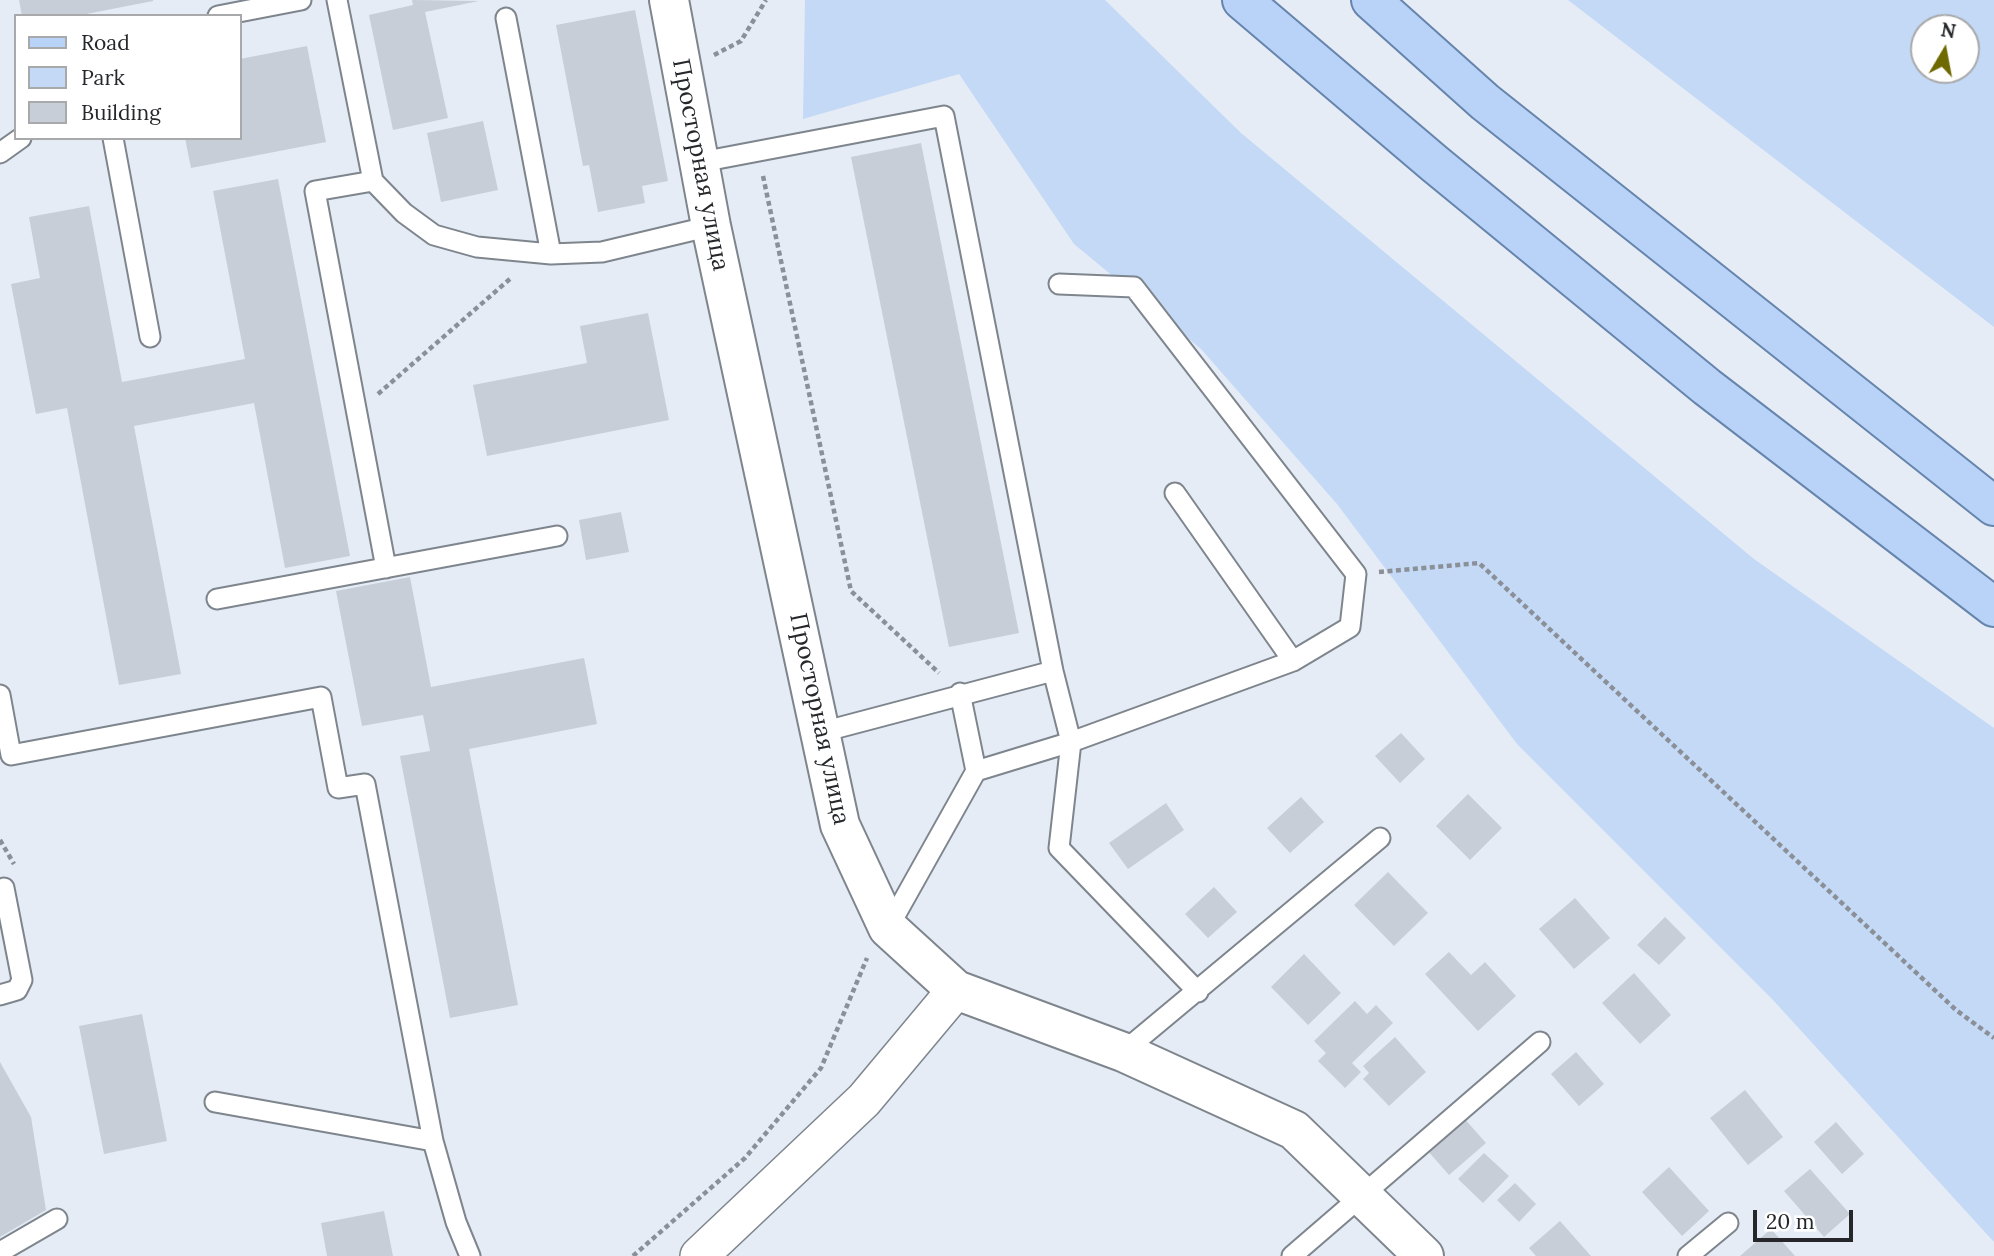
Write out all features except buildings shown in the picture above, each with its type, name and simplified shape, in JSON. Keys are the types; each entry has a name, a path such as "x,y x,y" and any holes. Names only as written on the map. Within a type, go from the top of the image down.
{"main road":[{"path":"1242,0 1707,387 1994,607"},
{"path":"1371,0 1495,110 1994,506"}],"street":[{"name":"Просторная улица","path":"669,0 711,226 840,825 886,923 956,990 1123,1052 1294,1130 1424,1256"},
{"path":"699,1256 864,1100 956,990"}],"lane":[{"path":"228,14 300,0"},
{"path":"337,0 373,181 404,213 434,235 477,247 546,253 602,252 711,226"},
{"path":"506,18 546,253"},
{"path":"701,162 944,116 1053,671 1071,742 1059,848 1198,992"},
{"path":"0,153 18,140"},
{"path":"113,140 150,337"},
{"path":"373,181 315,191 386,568"},
{"path":"976,771 1071,742 1293,661 1350,627 1356,574 1134,287 1059,284"},
{"path":"1175,493 1293,661"},
{"path":"217,599 557,536"},
{"path":"822,732 960,693 1053,671"},
{"path":"886,923 976,771 960,693"},
{"path":"0,695 11,755 321,697 338,788 365,784 433,1142 456,1222 470,1256"},
{"path":"1123,1052 1380,838"},
{"path":"0,995 17,990 22,980 1,890"},
{"path":"1292,1256 1541,1042"},
{"path":"215,1101 433,1142"},
{"path":"3,1244 57,1219"},
{"path":"1688,1256 1728,1223"}],"path":[{"path":"682,72 741,41 766,0"},
{"path":"757,152 851,591 960,693"},
{"path":"356,413 546,253"},
{"path":"1356,574 1479,563 1956,1010 1994,1038"},
{"path":"633,1256 745,1158 821,1068 886,923"}],"green space":[{"path":"805,0 1105,0 1241,133 1754,559 1994,728 1994,1242 1773,1000 1517,744 1337,504 1201,349 1074,244 959,74 803,119"},
{"path":"1568,0 1994,0 1994,327"}]}
